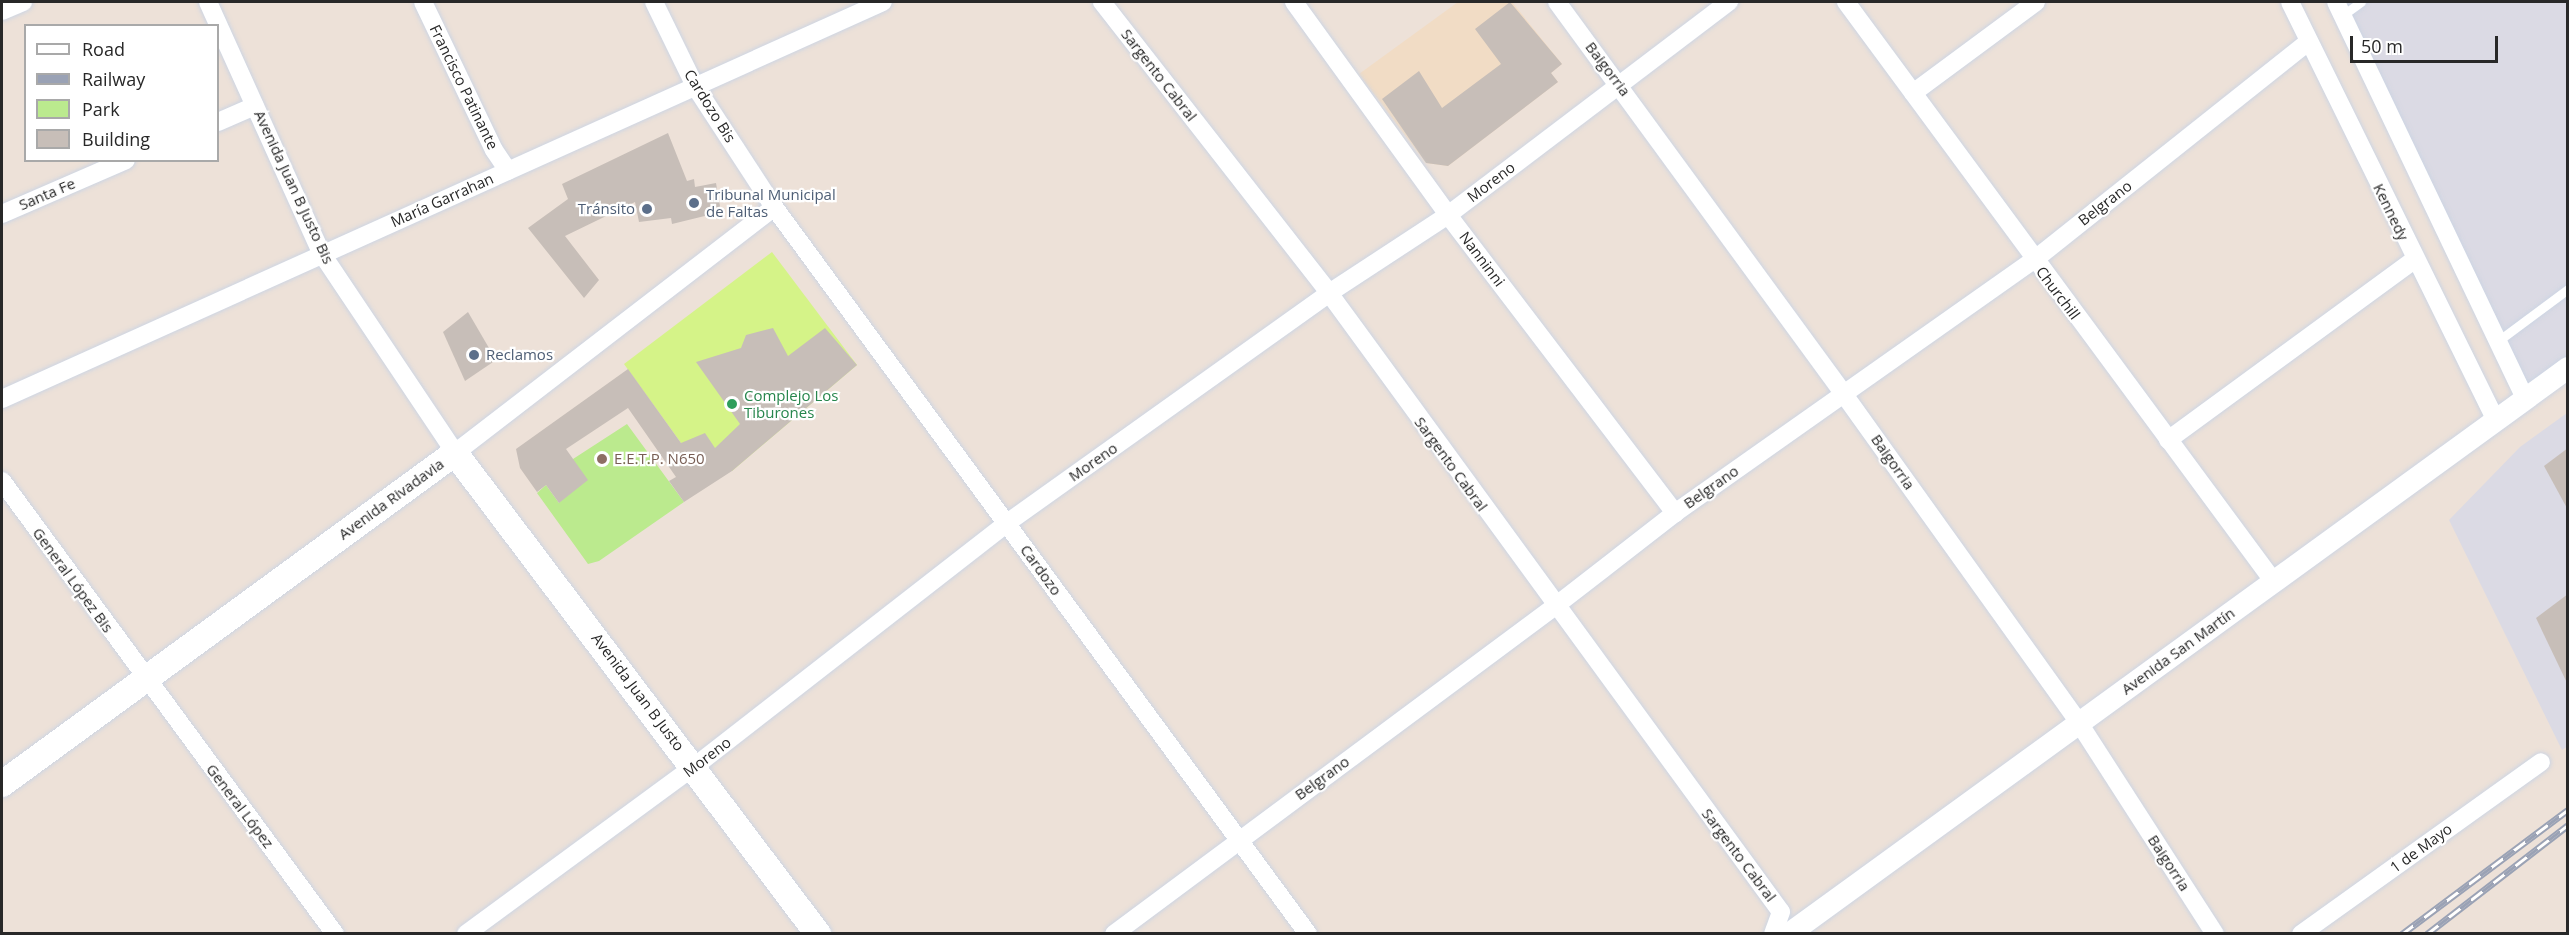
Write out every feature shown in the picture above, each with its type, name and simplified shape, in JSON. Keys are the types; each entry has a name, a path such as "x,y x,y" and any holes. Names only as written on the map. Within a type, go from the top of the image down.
{"main road":[{"name":"Avenida Rivadavia","path":"2,784 144,678 455,453"},
{"name":"Avenida Juan B Justo","path":"455,453 695,766 818,933"}],"street":[{"path":"2,11 23,2"},
{"name":"Avenida Juan B Justo Bis","path":"208,2 218,24"},
{"name":"Francisco Patinante","path":"423,2 494,150 508,171"},
{"name":"Cardozo Bis","path":"654,2 695,86 774,207"},
{"name":"María Garrahan","path":"2,399 883,2"},
{"name":"Sargento Cabral","path":"1102,2 1329,294 1554,607 1781,912 1773,933"},
{"name":"Nanninni","path":"1294,2 1448,214 1675,513"},
{"name":"Baigorria","path":"1557,2 1621,85 2079,723 2215,933"},
{"name":"Moreno","path":"466,933 695,766 1007,523 1329,294 1448,214 1729,2"},
{"name":"Churchill","path":"1846,2 2034,260 2274,582"},
{"path":"1913,93 2036,2"},
{"name":"Kennedy","path":"2290,2 2414,260 2496,421"},
{"path":"2339,8 2526,399"},
{"name":"Avenida Juan B Justo Bis","path":"219,26 322,254 455,453"},
{"name":"Belgrano","path":"1114,933 1554,607 1675,513 2034,260 2308,42"},
{"path":"219,122 255,105"},
{"name":"Santa Fe","path":"2,214 121,162"},
{"name":"Avenida Rivadavia","path":"455,453 774,207"},
{"name":"Cardozo","path":"774,207 1308,933"},
{"path":"2168,440 2414,260"},
{"name":"Avenida San Martín","path":"1788,933 2568,368"},
{"name":"General López Bis","path":"2,481 144,678"},
{"name":"General López","path":"144,678 335,933"},
{"name":"1 de Mayo","path":"2301,933 2541,762"}],"lane":[{"path":"2339,8 2361,2"},
{"path":"2498,341 2568,289"}],"shaded area":[{"path":"1458,2 1512,2 1562,64 1551,73 1558,82 1448,166 1426,163 1359,74"},
{"path":"2336,2 2567,2 2567,368 2525,399"},
{"path":"2567,413 2568,746 2562,750 2449,520 2520,447"}],"green space":[{"name":"Complejo Los Tiburones","path":"772,252 857,365 732,471 681,443 624,364"},
{"path":"627,424 684,502 599,561 588,564 537,493 546,485 559,503 573,459"}],"building":[{"path":"1510,2 1562,64 1551,73 1558,82 1448,166 1426,163 1382,99 1419,71 1442,108 1501,64 1475,29"},
{"path":"668,133 687,181 694,179 695,187 716,183 721,212 672,224 671,218 639,222 635,202 565,236 599,280 584,298 528,228 568,199 562,184"},
{"name":"Reclamos","path":"468,312 496,360 465,381 443,332"},
{"path":"773,328 788,356 825,328 857,365 732,471 684,502 669,481 676,477 628,408 566,449 588,480 559,503 546,485 537,492 520,468 516,449 628,369 681,443 705,433 715,448 740,424 696,362 741,348 746,335"},
{"path":"2568,448 2568,510 2544,466"},
{"path":"2568,594 2568,685 2536,618"}],"railway":[{"path":"2402,934 2568,810"},
{"path":"2427,934 2568,825"}],"place":[{"name":"Tribunal Municipal de Faltas","path":"694,203"},
{"name":"Tránsito","path":"647,209"},
{"name":"Reclamos","path":"474,355"},
{"name":"Complejo Los Tiburones","path":"732,404"},
{"name":"E.E.T.P. N650","path":"602,459"}]}
